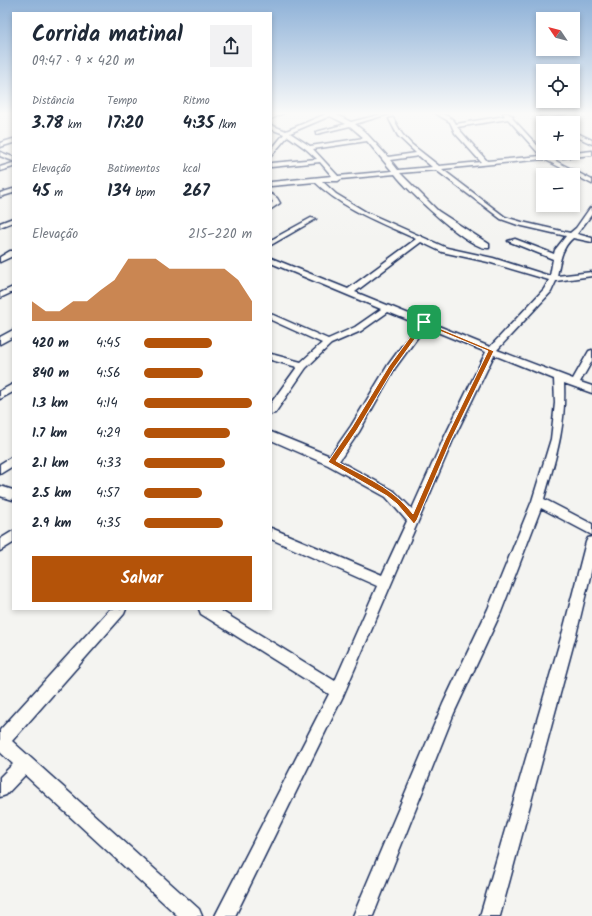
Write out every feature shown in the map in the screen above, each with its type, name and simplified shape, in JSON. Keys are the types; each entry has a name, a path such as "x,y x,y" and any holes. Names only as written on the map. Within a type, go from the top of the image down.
{"street":[{"path":"318,156 338,179"},
{"path":"387,156 391,159 398,173 409,187 441,218 486,246"},
{"path":"391,159 395,156"},
{"path":"391,159 411,156"},
{"path":"423,156 476,199 508,220 570,236 592,240"},
{"path":"478,156 486,164"},
{"path":"272,184 318,181 536,159"},
{"path":"272,165 322,160"},
{"path":"550,160 592,182"},
{"path":"0,169 12,165"},
{"path":"318,181 334,195 364,213 420,240 445,250 490,260 553,279 592,274"},
{"path":"0,195 12,191"},
{"path":"272,197 277,203 272,206"},
{"path":"225,916 338,690 448,440 491,351 548,290 553,279 557,258 562,245 579,229 592,208"},
{"path":"272,243 313,219"},
{"path":"0,225 12,220"},
{"path":"349,292 420,240"},
{"path":"512,241 557,258"},
{"path":"0,260 12,254"},
{"path":"272,260 491,351 592,390"},
{"path":"0,296 12,290"},
{"path":"272,409 303,366 328,342 358,328 388,308"},
{"path":"272,317 328,342"},
{"path":"332,462 355,429 391,367 424,322"},
{"path":"0,341 12,334"},
{"path":"575,383 592,353"},
{"path":"272,357 303,366"},
{"path":"363,916 448,709 494,612 538,501 556,439 560,403 559,377"},
{"path":"272,436 332,462 390,494 414,520"},
{"path":"0,470 12,461"},
{"path":"0,491 12,496"},
{"path":"538,501 592,530"},
{"path":"272,533 385,582"},
{"path":"0,546 12,537"},
{"path":"490,916 570,631 592,542"},
{"path":"117,610 0,741 192,916"},
{"path":"208,610 338,690"},
{"path":"0,789 24,764"}],"route":[{"path":"424,322 491,351 448,440 414,520 390,494 332,462 355,429 391,367 424,322"}]}
